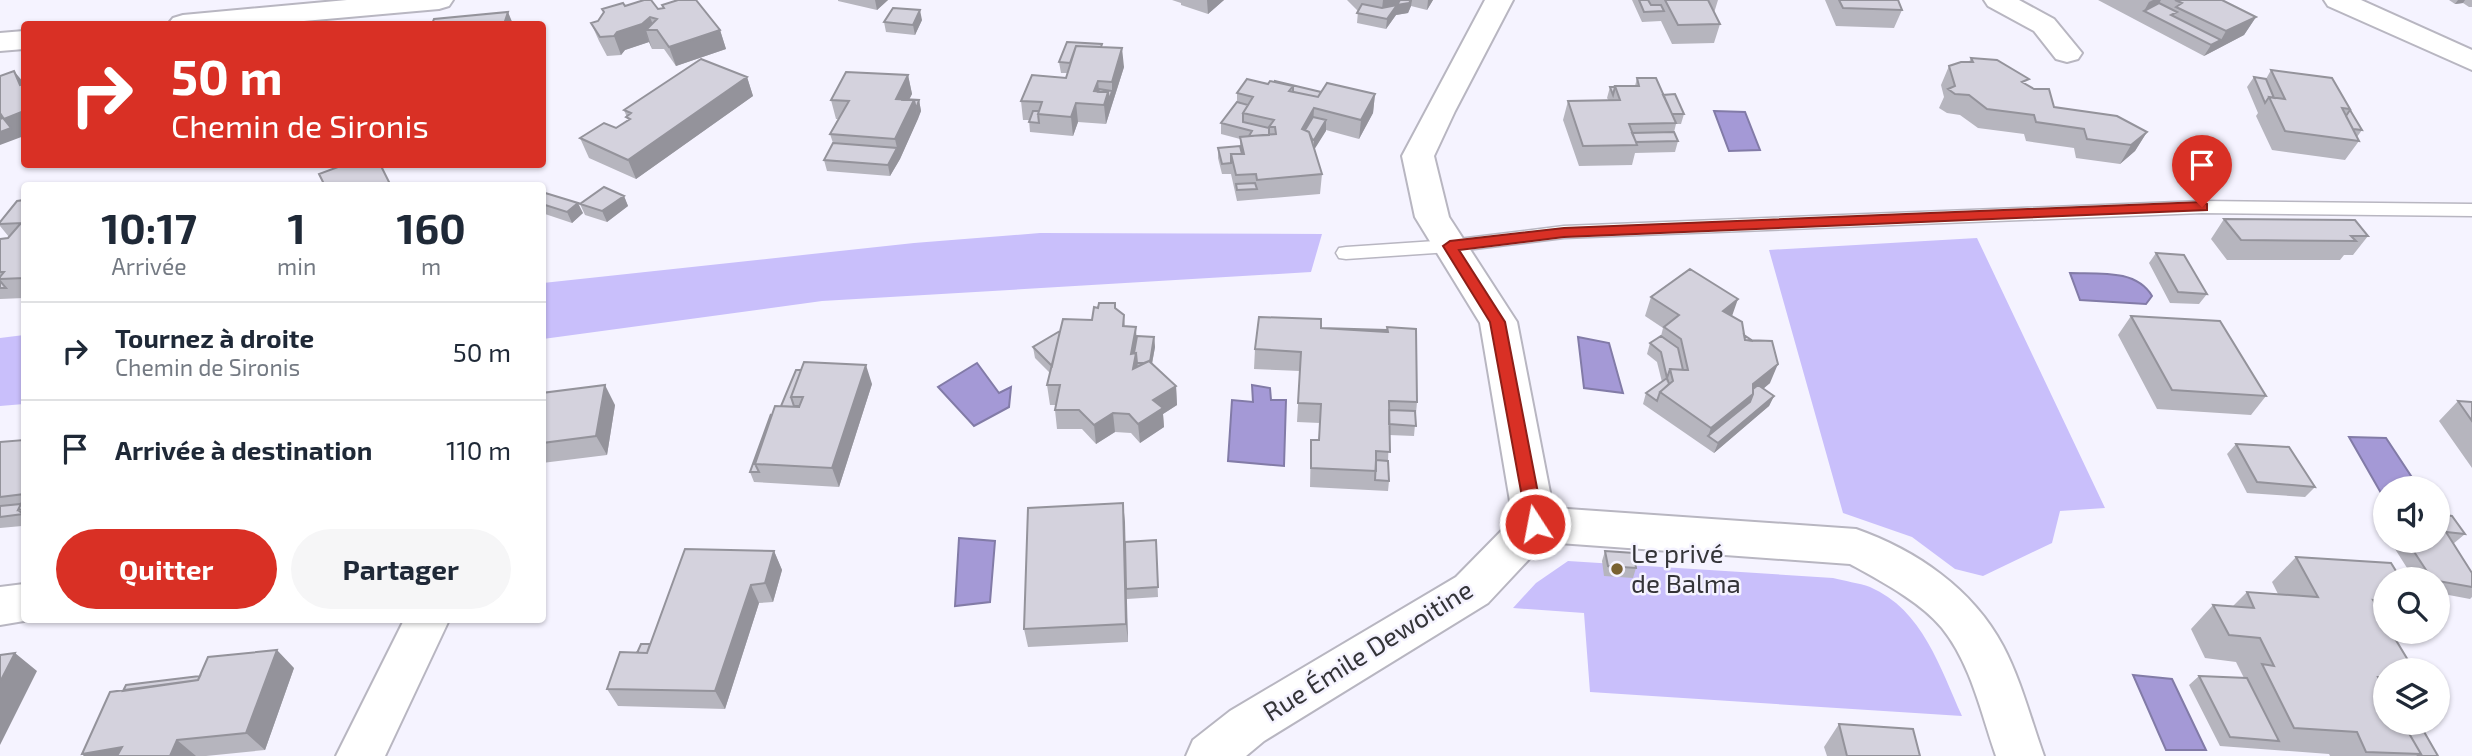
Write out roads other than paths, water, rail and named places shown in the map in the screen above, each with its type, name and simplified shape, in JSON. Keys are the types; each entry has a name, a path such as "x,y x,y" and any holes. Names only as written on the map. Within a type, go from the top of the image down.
{"street":[{"path":"254,21 439,0"},
{"path":"1499,0 1418,156 1432,217 1497,322 1535,524 1856,547 1908,574 1957,613 1986,658 2020,756"},
{"path":"1998,0 2044,25 2067,53"},
{"path":"2338,0 2472,61"},
{"path":"0,42 21,40"},
{"name":"Rue Émile Dewoitine","path":"1210,756 1247,726 1472,590 1535,524"},
{"path":"0,606 21,603"},
{"path":"360,756 426,623"}],"lane":[{"path":"1346,253 1450,246 1564,232 2202,207 2472,210"}],"place":[{"name":"Le privé de Balma","path":"1617,569"}]}
